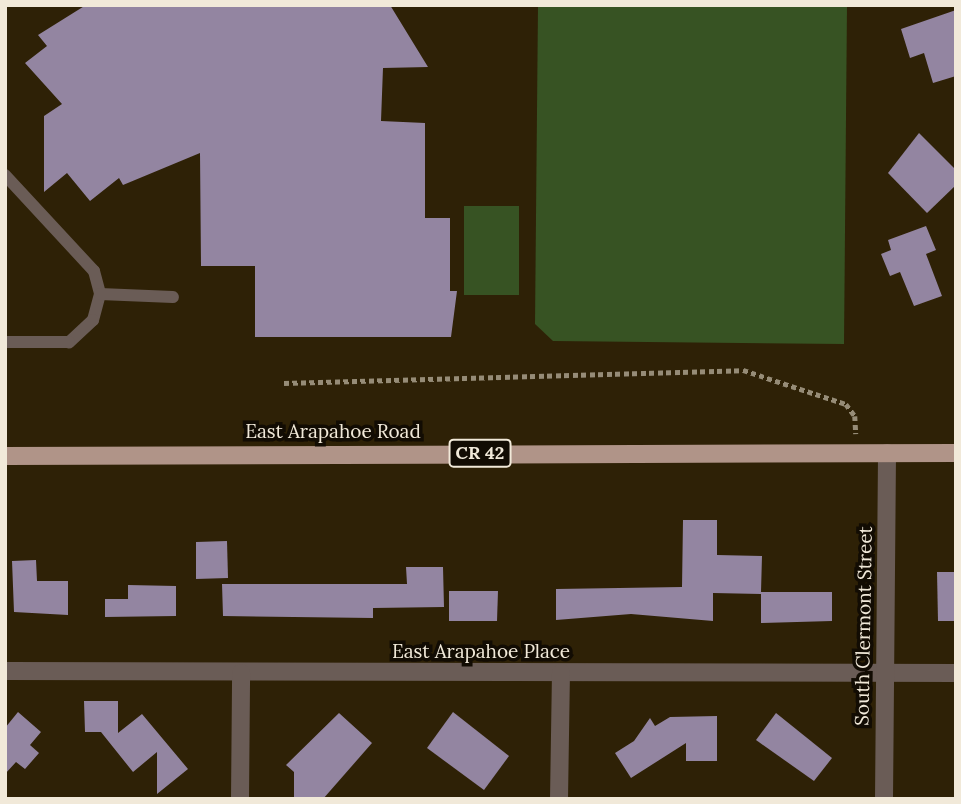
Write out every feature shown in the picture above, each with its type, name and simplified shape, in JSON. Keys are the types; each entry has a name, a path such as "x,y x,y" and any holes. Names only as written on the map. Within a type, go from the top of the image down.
{"main road":[{"name":"East Arapahoe Road","path":"5,456 956,453"}],"street":[{"name":"South Clermont Street","path":"884,799 887,453"},
{"name":"East Arapahoe Place","path":"5,671 956,674"},
{"path":"240,799 241,673"},
{"path":"559,799 561,673"}],"lane":[{"path":"5,175 94,271 100,294 93,320 69,342 5,342"},
{"path":"100,294 173,297"}],"path":[{"path":"284,383 743,370 846,404 855,416 857,453"}],"green space":[{"path":"538,5 847,5 844,344 553,341 535,324"},
{"path":"464,206 519,206 519,295 464,295"}],"building":[{"path":"86,5 390,5 428,67 383,68 381,121 425,123 425,218 450,218 450,291 457,291 451,337 255,337 255,266 201,266 200,153 123,185 119,178 90,201 67,173 44,192 44,116 62,104 25,63 47,46 38,35"},
{"path":"956,10 956,76 933,83 924,53 910,58 901,29"},
{"path":"919,133 956,170 956,185 927,213 888,173"},
{"path":"926,226 936,250 926,254 942,296 914,306 900,272 890,276 881,254 891,250 888,240"},
{"path":"683,520 717,520 717,555 762,556 761,592 832,592 832,621 761,623 761,594 713,593 713,621 631,614 556,620 556,589 682,587"},
{"path":"227,541 228,578 196,579 196,542"},
{"path":"36,560 37,581 68,581 68,615 14,612 12,561"},
{"path":"406,567 443,567 444,607 373,608 373,618 223,616 222,584 407,584"},
{"path":"937,572 956,572 956,621 938,621"},
{"path":"128,585 176,586 176,616 105,617 105,599 128,599"},
{"path":"449,591 498,591 497,621 449,621"},
{"path":"84,701 118,701 118,733 142,714 188,769 157,794 157,752 133,772 101,732 85,732"},
{"path":"18,712 41,732 30,745 39,753 25,769 16,762 5,774 5,728"},
{"path":"453,712 509,756 484,790 427,748"},
{"path":"339,713 372,743 323,799 294,799 294,772 286,765"},
{"path":"776,713 832,758 814,781 756,740"},
{"path":"717,716 717,761 686,761 686,743 631,778 615,753 634,741 650,718 655,726 670,717"}]}
